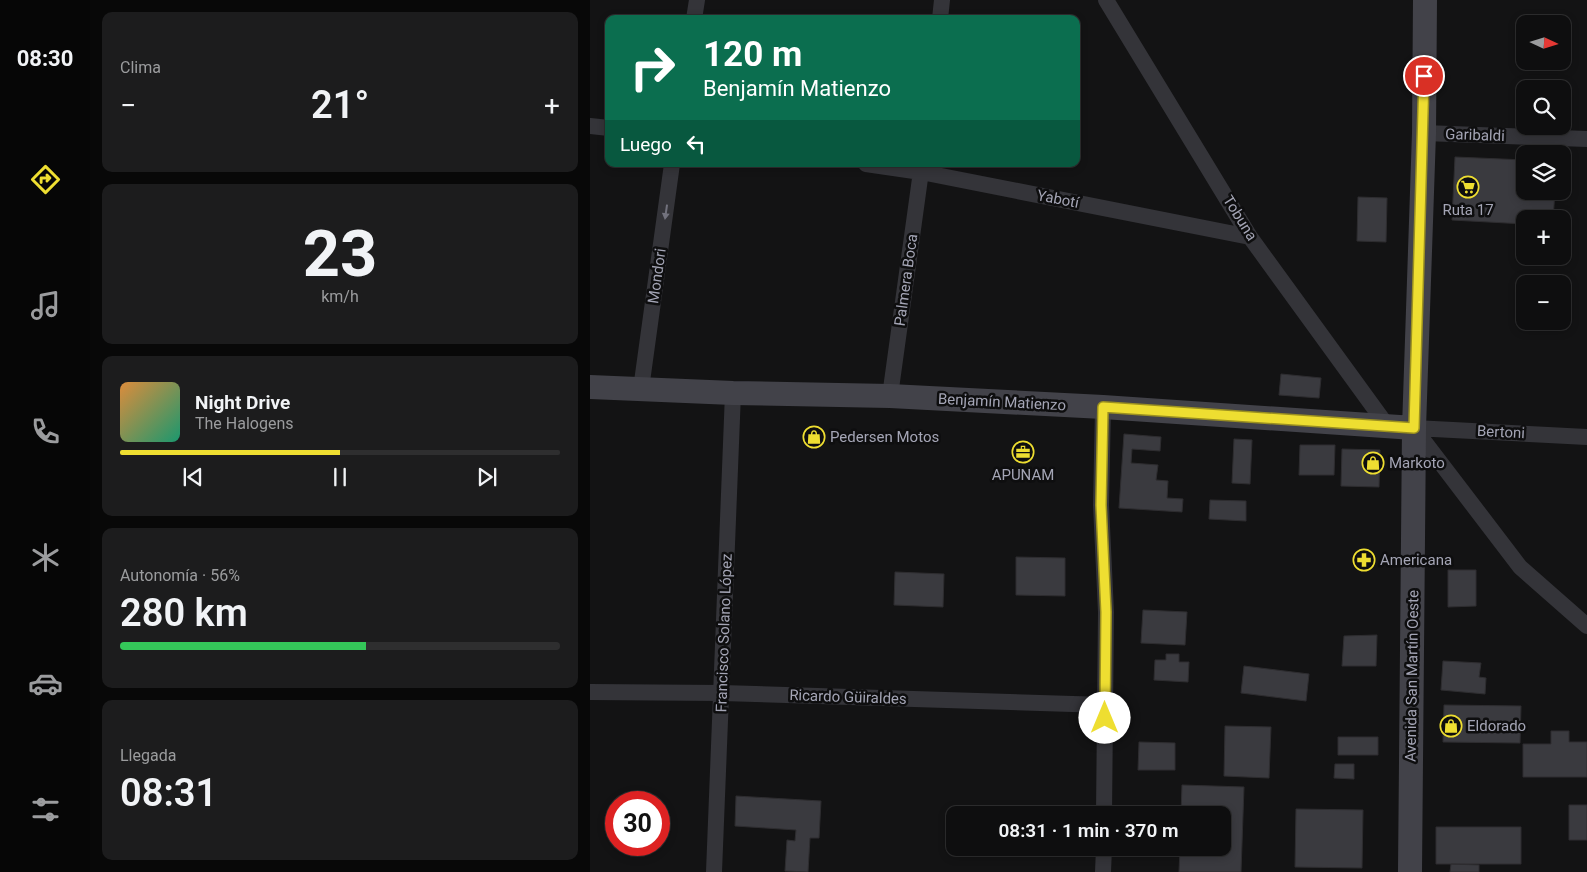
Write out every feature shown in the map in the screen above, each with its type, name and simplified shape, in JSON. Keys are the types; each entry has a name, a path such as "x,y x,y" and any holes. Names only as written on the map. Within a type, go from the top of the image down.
{"main road":[{"name":"Avenida San Martín Oeste","path":"1410,872 1414,428 1424,133 1425,0"},
{"name":"Benjamín Matienzo","path":"590,387 733,393 890,396 1103,407 1414,428"}],"street":[{"path":"695,15 697,0"},
{"path":"940,15 942,0"},
{"name":"Tobuna","path":"1106,0 1250,237 1388,427"},
{"path":"590,126 605,128"},
{"name":"Garibaldi","path":"1424,133 1587,139"},
{"name":"Mondori","path":"641,389 672,167"},
{"name":"Yabotí","path":"908,167 922,168 1250,237"},
{"name":"Palmera Boca","path":"890,396 922,168"},
{"name":"Francisco Solano López","path":"714,872 733,393"},
{"path":"1103,407 1101,505 1106,612 1104,806"},
{"path":"1414,428 1520,567 1587,626"},
{"name":"Bertoni","path":"1414,428 1587,437"},
{"name":"Ricardo Güiraldes","path":"590,692 722,693 1105,705"},
{"path":"1102,872 1103,856"}],"building":[{"path":"1455,157 1516,160 1516,200 1554,200 1554,210 1516,210 1516,224 1452,220"},
{"path":"1358,197 1387,198 1386,242 1357,241"},
{"path":"1281,374 1321,378 1319,398 1279,395"},
{"path":"1124,434 1161,437 1160,451 1132,449 1131,463 1158,465 1156,480 1168,481 1167,498 1183,499 1182,512 1119,508"},
{"path":"1234,439 1252,440 1250,484 1232,483"},
{"path":"1300,445 1335,445 1334,475 1299,475"},
{"path":"1342,449 1380,450 1379,487 1341,486"},
{"path":"1210,500 1246,501 1246,521 1209,519"},
{"path":"1016,557 1065,558 1065,596 1016,595"},
{"path":"1448,570 1476,570 1476,606 1448,607"},
{"path":"895,572 944,574 943,607 894,605"},
{"path":"1143,610 1187,612 1185,645 1141,643"},
{"path":"1377,635 1376,666 1342,666 1344,636"},
{"path":"1166,654 1179,654 1179,662 1189,662 1188,682 1154,680 1155,660 1166,660"},
{"path":"1443,661 1481,663 1479,677 1486,678 1485,694 1441,690"},
{"path":"1244,666 1309,674 1306,701 1241,693"},
{"path":"1444,705 1521,706 1520,743 1443,742"},
{"path":"1225,726 1271,727 1269,778 1224,776"},
{"path":"1551,731 1569,731 1569,742 1587,742 1587,777 1523,777 1523,744 1551,744"},
{"path":"1338,737 1378,737 1378,755 1338,755"},
{"path":"1139,742 1175,743 1175,770 1138,770"},
{"path":"1335,764 1354,764 1354,779 1334,778"},
{"path":"1182,785 1244,787 1241,872 1179,872 1180,856 1231,856 1231,806 1181,806"},
{"path":"736,796 821,801 819,838 810,838 808,872 785,871 787,840 795,841 796,830 735,826"},
{"path":"1569,805 1587,805 1587,840 1569,840"},
{"path":"1296,809 1363,810 1362,868 1295,867"},
{"path":"1436,827 1521,827 1521,864 1436,864"},
{"path":"1451,864 1479,865 1479,872 1450,872"}],"place":[{"name":"Ruta 17","path":"1468,187"},
{"name":"Pedersen Motos","path":"814,437"},
{"name":"APUNAM","path":"1023,452"},
{"name":"Markoto","path":"1373,463"},
{"name":"Americana","path":"1364,560"},
{"name":"Eldorado","path":"1451,726"}],"route":[{"path":"1105,718 1106,612 1101,505 1103,407 1414,428 1424,133 1424,76"}]}
